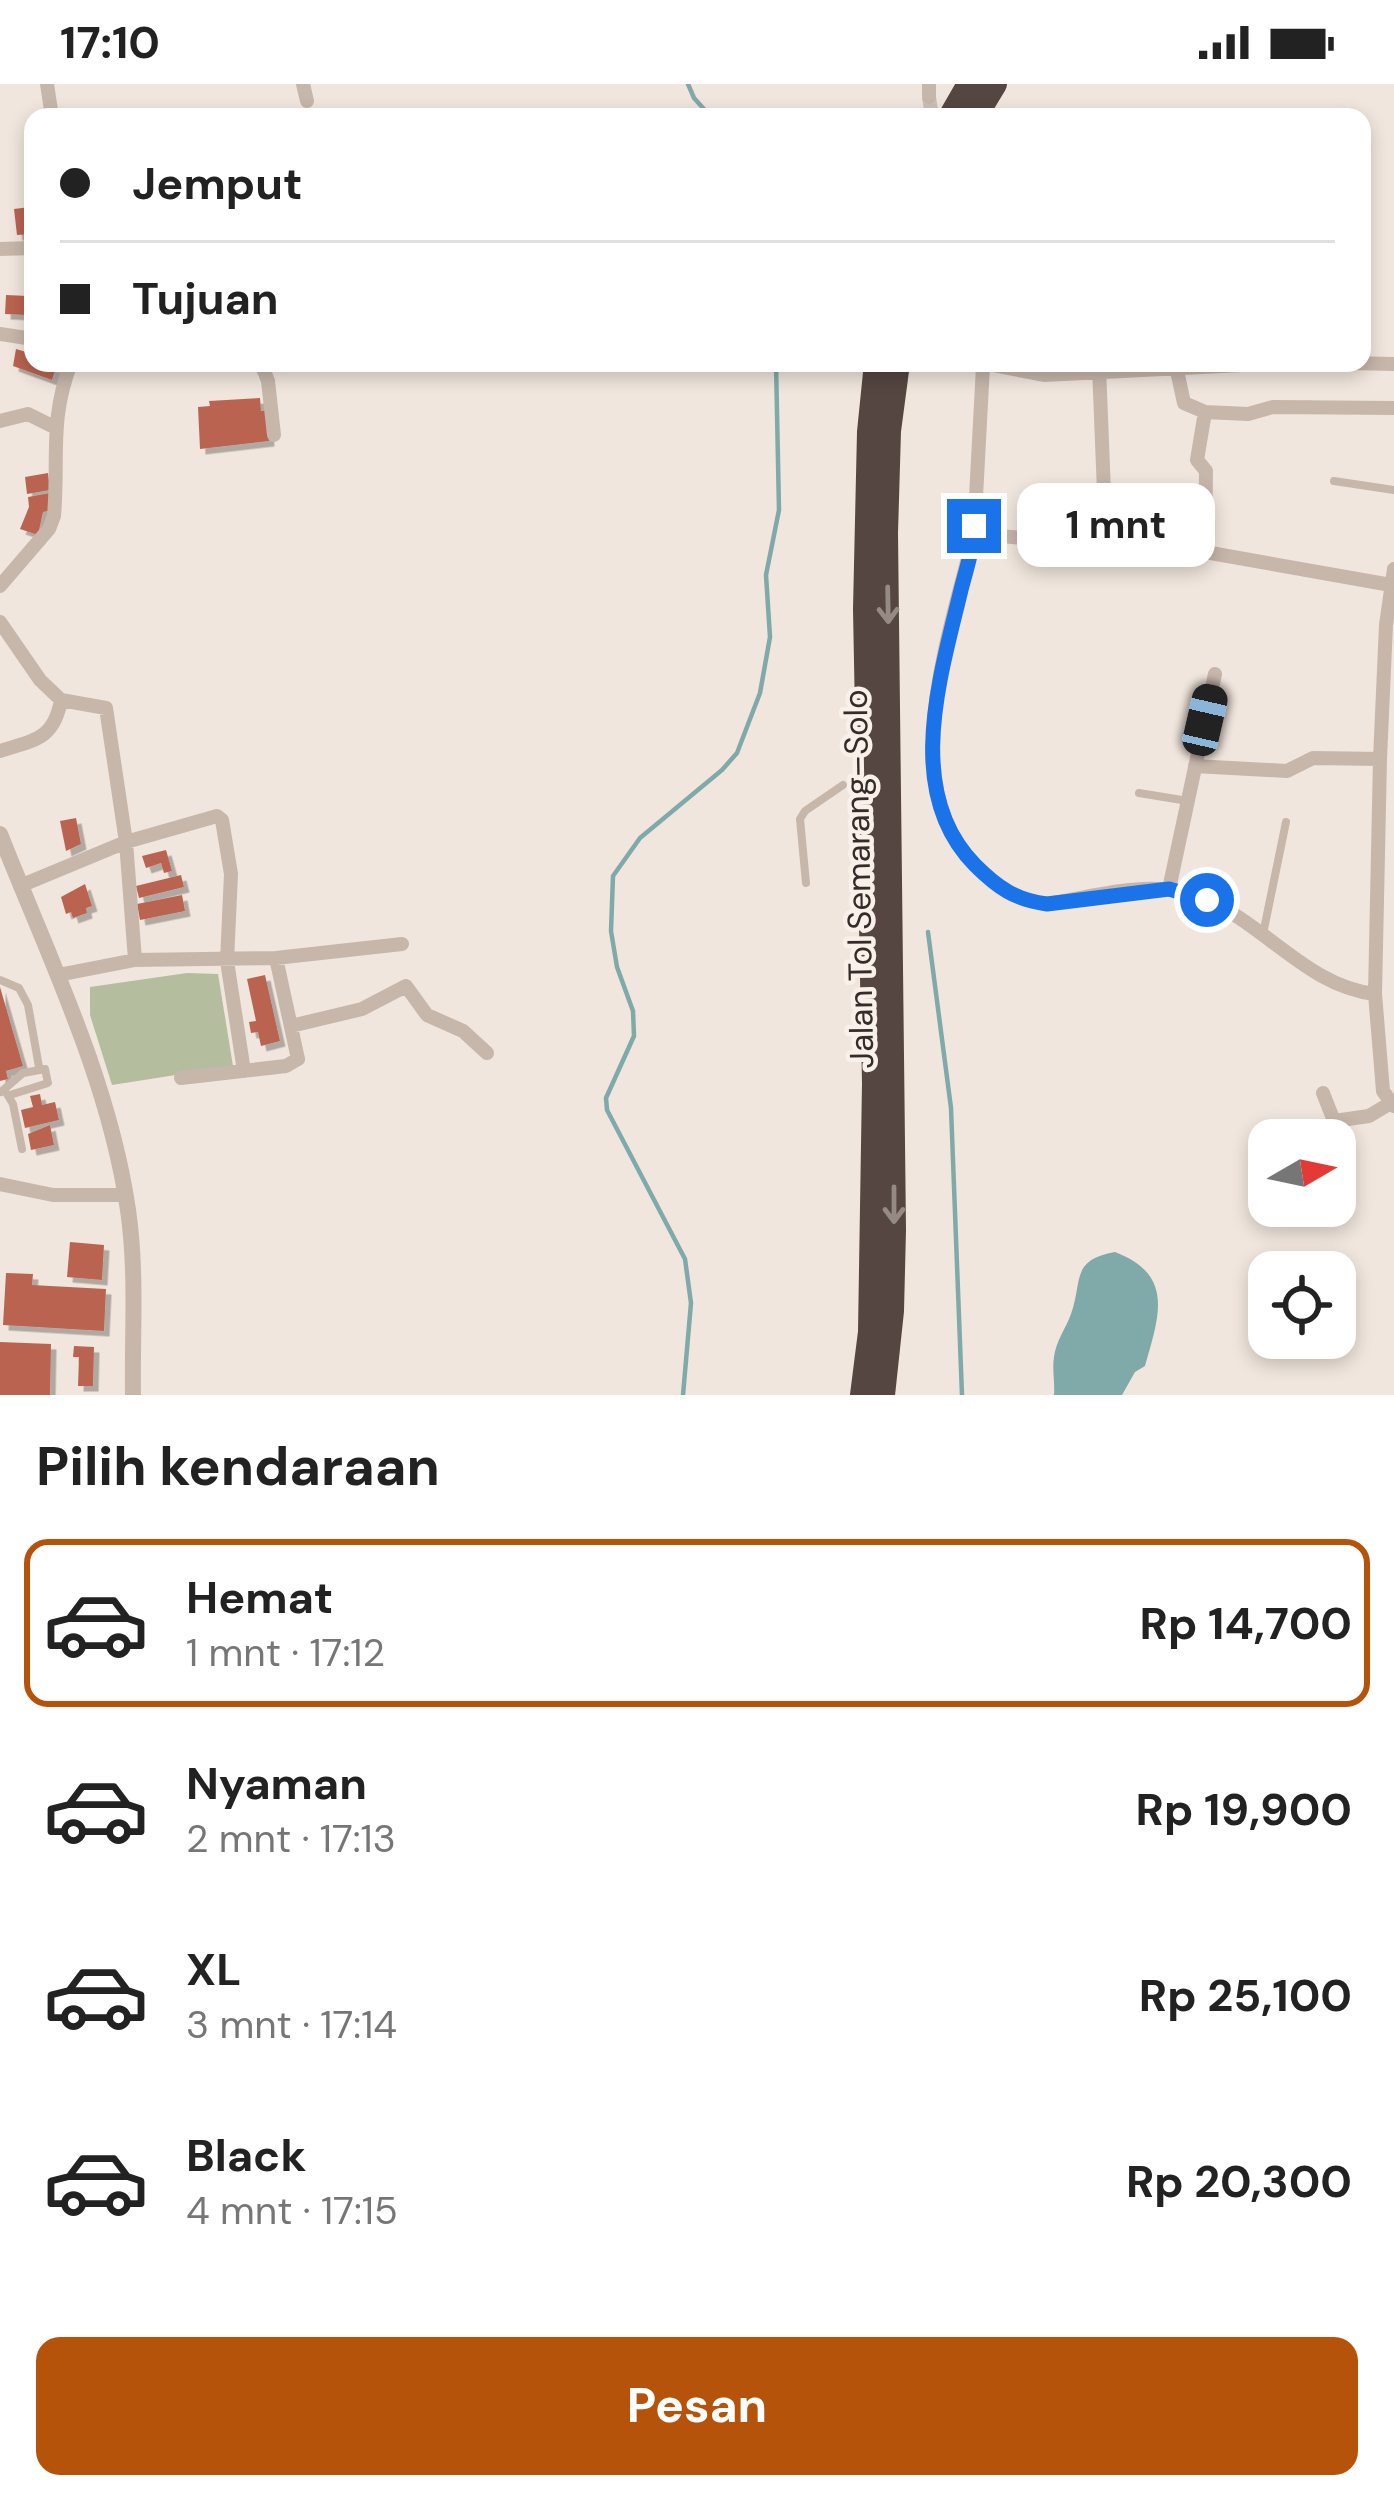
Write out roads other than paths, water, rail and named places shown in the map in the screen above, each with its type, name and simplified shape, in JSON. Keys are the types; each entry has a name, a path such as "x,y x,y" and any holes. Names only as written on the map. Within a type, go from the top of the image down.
{"highway":[{"name":"Jalan Tol Semarang–Solo","path":"862,1395 870,1332 874,1083 865,609 868,432 875,372"},
{"name":"Jalan Tol Semarang–Solo","path":"883,1395 894,1230 886,533 889,431 897,372"}],"street":[{"path":"304,84 307,101"},
{"path":"0,586 49,529 54,516 54,427 67,372"},
{"path":"264,372 274,436"},
{"path":"983,372 974,534 934,706 936,779 948,832 1002,890 1028,902 1047,904 1169,889 1207,900 1324,979 1351,991 1375,994"},
{"path":"1027,372 1065,372"},
{"path":"1099,372 1106,542"},
{"path":"1176,372 1184,403 1205,412 1394,408"},
{"path":"1205,412 1197,460 1207,471 1205,552"},
{"path":"0,421 28,414 54,427"},
{"path":"974,534 1205,552 1391,586"},
{"path":"1348,1119 1370,1116 1392,1105 1383,1091 1375,994 1386,848 1380,759 1394,569"},
{"path":"0,622 40,680 61,700 106,708 126,842 135,961"},
{"path":"1169,889 1215,674"},
{"path":"0,751 46,735 57,720 61,700"},
{"path":"1195,766 1287,771 1313,758 1380,759"},
{"path":"20,886 126,842 210,815 222,820 231,874 227,961 244,1071"},
{"path":"0,834 95,1079 125,1195 131,1241 133,1395"},
{"path":"1377,940 1394,942"},
{"path":"58,975 135,961 275,958 402,944"},
{"path":"181,1078 294,1064 298,1059 275,958"},
{"path":"291,1026 362,1010 406,986 427,1015 463,1031 487,1053"},
{"path":"1323,1093 1333,1119"},
{"path":"0,1184 53,1195 125,1195"}],"lane":[{"path":"1334,481 1394,490"},
{"path":"919,781 936,779"},
{"path":"806,884 800,819 843,785"},
{"path":"1139,793 1190,802"},
{"path":"1263,935 1286,822"},
{"path":"0,980 20,988 28,1005 39,1067"},
{"path":"45,1069 48,1083 4,1093 23,1073 45,1069"},
{"path":"4,1093 22,1149"}],"water":[{"path":"1115,1252 1134,1261 1155,1285 1157,1314 1145,1366 1135,1372 1122,1395 1054,1395 1055,1351 1084,1266"}],"waterway":[{"path":"688,84 703,108"},
{"path":"683,1395 691,1303 685,1259 607,1110 606,1098 634,1036 633,1011 617,967 611,931 613,876 640,838 737,753 760,693 770,637 766,575 779,510 776,372"},
{"path":"928,932 951,1108 962,1395"}],"tunnel":[{"path":"929,97 931,108"}]}
